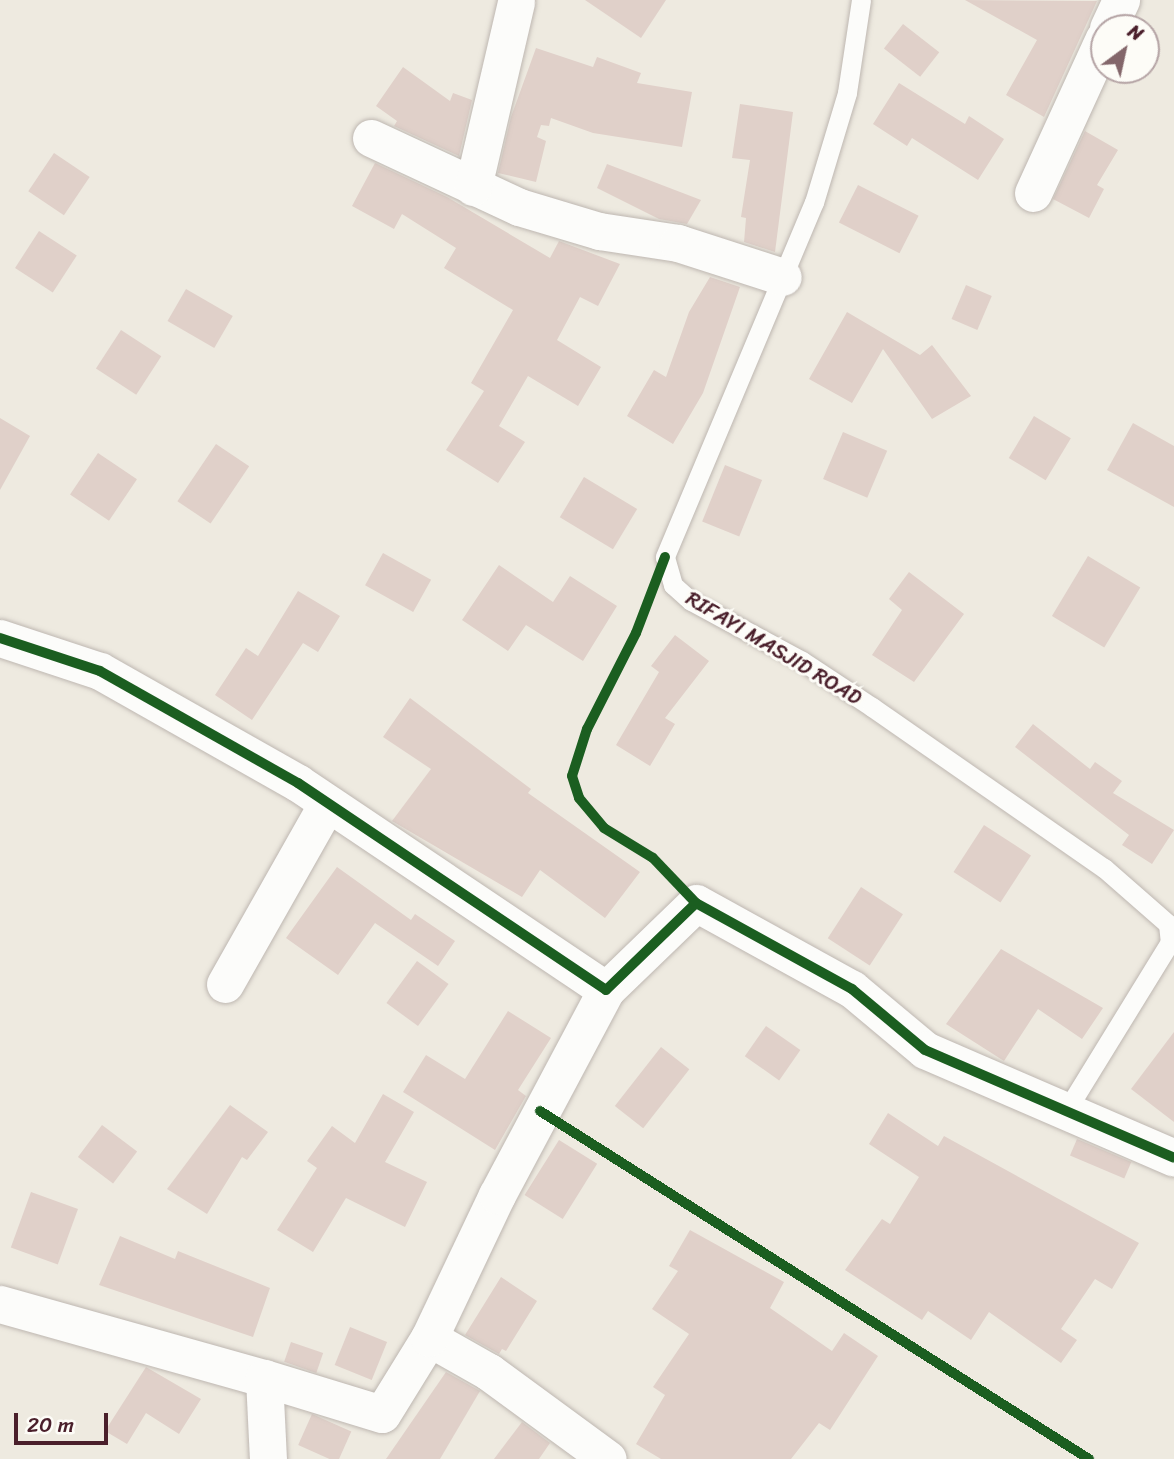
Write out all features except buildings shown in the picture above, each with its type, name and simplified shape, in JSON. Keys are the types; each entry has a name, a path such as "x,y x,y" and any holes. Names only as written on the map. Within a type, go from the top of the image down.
{"street":[{"path":"473,187 516,2"},
{"path":"1033,193 1090,69"},
{"path":"371,138 519,207 586,227 678,243 783,277"},
{"path":"0,638 100,671 327,804 606,990"},
{"path":"225,984 327,804"},
{"path":"0,1304 382,1414 429,1338 496,1195 606,990 696,904 852,989 925,1050 1174,1158"},
{"path":"429,1338 489,1372 608,1459"},
{"path":"264,1378 268,1459"}],"lane":[{"name":"RIFAYI MASJID ROAD","path":"861,0 847,93 814,202 666,557 673,585 691,601 802,661 872,708 1104,868 1168,924 1170,942 1066,1111"}],"cycle path":[{"path":"665,557 636,633 587,729 572,776 579,798 604,828 653,858 696,903"},
{"path":"0,638 100,671 298,783 606,990 696,903 852,989 925,1050 1174,1158"},
{"path":"540,1111 1089,1459"}]}
